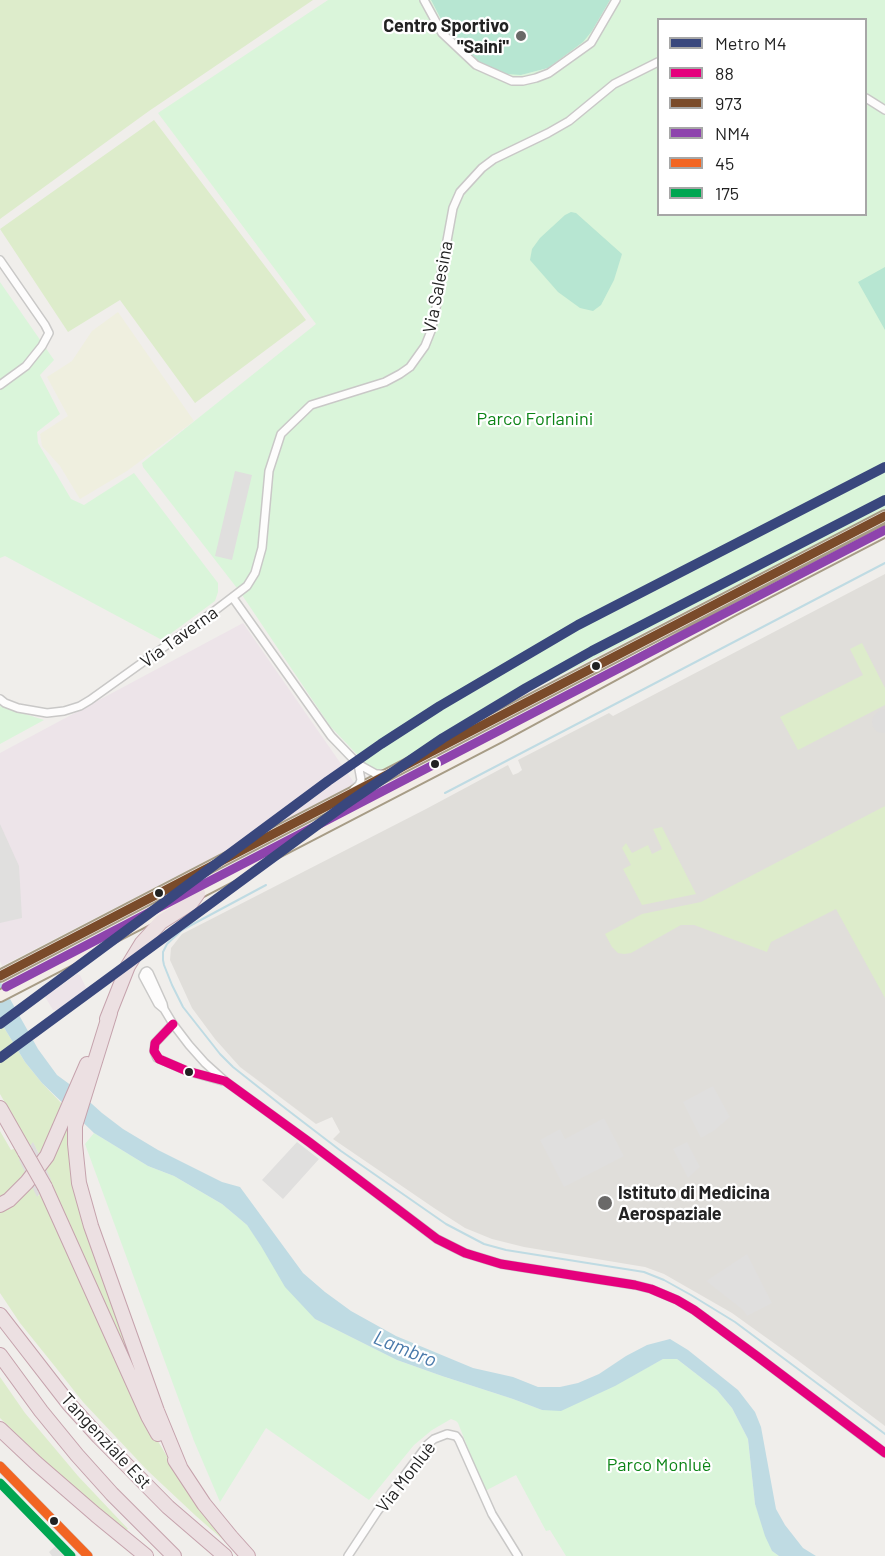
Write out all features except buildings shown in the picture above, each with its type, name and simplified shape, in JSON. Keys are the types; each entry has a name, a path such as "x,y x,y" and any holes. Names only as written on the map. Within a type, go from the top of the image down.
{"highway":[{"path":"0,1205 9,1200 39,1168 71,1117 128,966 142,943 161,922 191,903 198,894"},
{"path":"0,1108 45,1187 148,1416 162,1442 216,1520 248,1556"},
{"path":"71,1117 75,1131 79,1183 83,1199 157,1411 180,1467"},
{"name":"Tangenziale Est","path":"0,1314 69,1404 99,1437 168,1507 225,1556"},
{"name":"Tangenziale Est","path":"0,1355 77,1455 174,1556"},
{"path":"0,1429 45,1471 146,1556"}],"main road":[{"path":"0,976 885,516"},
{"path":"4,994 499,737 885,531"}],"street":[{"path":"424,0 442,33 476,65 512,81 523,81 549,73 591,43 616,0"},
{"name":"Via Salesina","path":"233,598 250,583 258,566 262,548 269,471 282,434 311,405 385,382 400,374 410,367 425,346 435,315 453,208 460,192 482,168 494,159 569,121 614,84 657,62"},
{"path":"867,99 885,110"},
{"path":"0,260 49,333 26,366 0,386"},
{"name":"Via Taverna","path":"0,699 18,708 46,713 80,706 233,598 331,736 358,764 376,774 390,773"},
{"path":"337,801 359,785 361,780 358,764"},
{"path":"164,1009 158,1004 143,976 147,971 173,1024 193,1051 225,1081 437,1239 465,1253 501,1264 635,1285 677,1300 885,1453"},
{"path":"173,1024 155,1042 154,1051 157,1058 187,1071 225,1081"},
{"name":"Via Monluè","path":"348,1556 377,1512 428,1444 447,1434 456,1436 459,1440 492,1514 518,1556"},
{"path":"0,1466 88,1556"}],"shaded area":[{"path":"235,471 252,475 232,560 215,556"},
{"path":"885,574 885,1426 732,1313 664,1274 645,1267 524,1247 492,1239 465,1228 434,1208 333,1139 340,1132 332,1117 316,1124 240,1067 192,1008 170,960 171,948 182,934 508,765 513,775 518,773 522,770 518,760 609,713 613,716"},
{"path":"243,623 355,784 2,966 0,961 0,753"},
{"path":"0,824 19,866 22,918 0,923"},
{"path":"77,974 80,975 87,990 59,1010 53,1010 44,995"},
{"path":"713,1086 730,1117 701,1138 683,1102"},
{"path":"604,1118 624,1156 564,1187 540,1140 560,1129 565,1139"},
{"path":"297,1142 319,1159 283,1199 262,1180"},
{"path":"687,1142 700,1167 688,1178 673,1149"},
{"path":"747,1254 772,1303 747,1316 743,1310 706,1281"},
{"path":"62,1540 78,1556 52,1556 49,1552"}],"green space":[{"path":"0,0 313,0 149,111 0,219"},
{"name":"Parco Forlanini","path":"328,0 431,0 446,29 521,75 548,68 592,31 610,0 885,0 885,509 469,722 386,768 377,770 368,766 330,726 240,592 142,463 316,324 158,113"},
{"name":"Centro Sportivo \"Saini\"","path":"431,0 610,0 583,42 548,68 521,75 507,74 476,61 446,29"},
{"path":"154,120 306,320 195,403 120,300 68,332 0,229"},
{"path":"571,212 576,213 622,254 614,280 601,305 593,311 580,308 558,292 530,260 532,249 540,238"},
{"path":"885,267 885,330 858,282"},
{"path":"0,282 54,360 40,375 60,414 37,432 38,443 71,499 84,505 134,473 218,583 215,601 162,640 5,556 0,558"},
{"path":"118,312 194,421 127,471 80,499 60,466 42,446 40,434 68,416 47,377 72,361 92,331"},
{"path":"862,643 885,688 885,705 798,750 780,717 863,675 850,649"},
{"path":"0,706 44,720 0,744"},
{"path":"885,806 885,998 836,909 771,942 767,952 694,925 681,925 631,953 624,954 618,953 612,947 605,934 642,914 701,902"},
{"path":"662,827 696,894 642,905 623,869 631,865 622,848 626,843 632,853 648,845 652,854 662,849 653,829"},
{"path":"0,1021 25,1062 64,1106 43,1151 39,1154 33,1143 30,1146 0,1094"},
{"path":"70,1120 71,1153 145,1392 49,1182 45,1167"},
{"path":"0,1131 11,1150 19,1147 26,1174 0,1199"},
{"name":"Parco Monluè","path":"94,1133 148,1166 174,1176 222,1204 247,1225 315,1319 397,1360 542,1410 593,1396 663,1359 677,1359 717,1390 732,1408 748,1439 755,1504 772,1551 779,1556 566,1556 550,1530 546,1531 516,1475 485,1491 458,1423 451,1419 432,1430 414,1445 369,1500 266,1428 220,1502 194,1441 85,1144"},
{"path":"30,1182 38,1196 42,1190 159,1443 230,1543 228,1544 196,1516 148,1471 83,1402 20,1323 0,1293 0,1209"},
{"path":"0,1377 25,1413 78,1476 128,1529 125,1531 53,1469 0,1418"}],"water":[{"name":"Lambro","path":"0,981 38,1049 57,1075 123,1129 158,1150 222,1182 240,1187 303,1273 351,1311 396,1336 473,1368 513,1377 538,1387 560,1387 578,1383 599,1374 647,1345 670,1339 688,1350 738,1390 755,1412 761,1427 776,1509 803,1548 816,1556 779,1556 772,1551 755,1504 748,1439 732,1408 717,1390 677,1359 663,1359 615,1386 561,1411 542,1410 397,1360 315,1319 285,1287 247,1225 222,1204 174,1176 148,1166 94,1133 42,1083 25,1062 0,1021"}],"pier":[{"path":"33,1142 51,1179 37,1197 19,1160"}],"waterway":[{"path":"445,793 885,563"},
{"path":"266,885 182,930 167,944 163,952 164,965 183,1007 233,1067 341,1151 446,1224 484,1244 506,1250 644,1272 664,1280 735,1322 885,1434"}],"metro line":[{"name":"M4","path":"0,1024 328,781 440,706 578,625 885,467"},
{"name":"M4","path":"0,1058 346,804 443,738 592,651 885,500"}],"transit line":[{"name":"973","path":"0,976 885,516"},
{"name":"NM4","path":"6,987 885,530"},
{"name":"88","path":"173,1024 155,1043 154,1051 159,1059 187,1071 225,1081 437,1239 465,1253 501,1264 635,1285 677,1300 758,1357 885,1453"},
{"name":"45","path":"0,1466 88,1556"},
{"name":"175","path":"0,1483 71,1556"}],"place":[{"name":"Centro Sportivo \"Saini\"","path":"521,36"},
{"name":"Istituto di Medicina Aerospaziale","path":"605,1203"}]}
